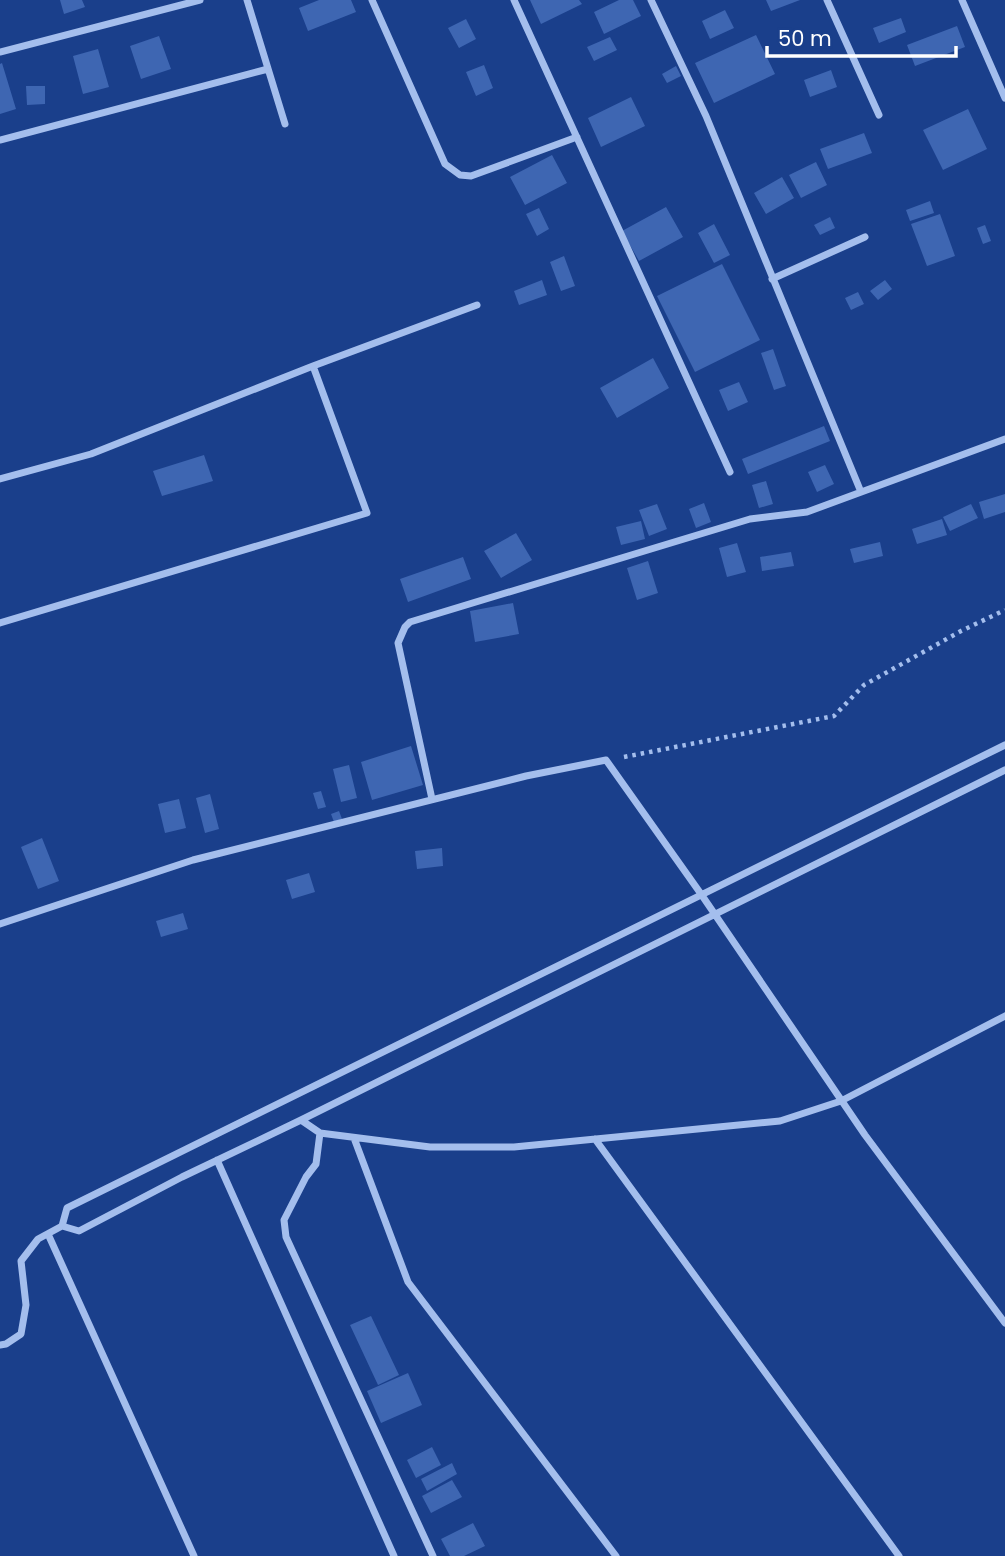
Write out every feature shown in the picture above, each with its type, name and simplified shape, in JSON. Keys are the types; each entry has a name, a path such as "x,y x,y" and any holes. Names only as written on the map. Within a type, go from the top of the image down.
{"street":[{"path":"0,52 200,0"},
{"path":"247,0 285,124"},
{"path":"372,0 439,152 451,170 460,175 471,176 577,137"},
{"path":"514,0 730,472"},
{"path":"651,0 706,116 861,492"},
{"path":"827,0 879,115"},
{"path":"962,0 1005,98"},
{"path":"0,140 268,69"},
{"path":"772,279 865,237"},
{"path":"0,479 91,454 313,366 477,306"},
{"path":"0,623 367,513 313,366"},
{"path":"432,799 398,643 410,622 750,519 807,512 1005,439"},
{"path":"0,1345 21,1334 26,1305 22,1261 38,1239 62,1226 67,1208 1005,745"},
{"path":"0,924 193,860 526,776 606,760 701,894 841,1101 1005,1323"},
{"path":"62,1226 79,1231 1005,770"},
{"path":"302,1120 320,1133 430,1147 514,1147 780,1121 841,1101 1005,1016"},
{"path":"320,1133 316,1164 306,1177 284,1220 286,1237 433,1556"},
{"path":"354,1138 408,1282 616,1556"},
{"path":"595,1139 899,1556"},
{"path":"217,1160 394,1556"},
{"path":"48,1234 194,1556"}],"path":[{"path":"606,760 834,716 864,685 961,631 1005,610"}],"building":[{"path":"60,0 82,0 85,7 64,14"},
{"path":"319,0 351,0 356,12 308,31 299,8"},
{"path":"530,0 579,0 582,4 541,24"},
{"path":"619,0 633,0 641,16 604,34 594,12"},
{"path":"766,0 800,0 771,11"},
{"path":"725,10 734,28 710,39 702,21"},
{"path":"901,18 906,32 879,43 873,28"},
{"path":"466,19 476,39 459,48 448,28"},
{"path":"957,26 965,47 915,66 907,45"},
{"path":"756,35 775,74 714,103 695,63"},
{"path":"159,36 171,69 141,79 130,46"},
{"path":"610,37 617,50 594,61 587,47"},
{"path":"98,49 109,87 83,94 73,56"},
{"path":"2,63 16,109 0,114 0,64"},
{"path":"484,65 493,88 476,96 466,72"},
{"path":"676,66 681,76 667,83 662,74"},
{"path":"831,70 837,87 810,97 804,80"},
{"path":"26,86 45,86 45,104 27,105"},
{"path":"631,97 645,126 601,147 588,118"},
{"path":"968,109 987,149 943,170 923,130"},
{"path":"864,133 872,153 828,169 820,149"},
{"path":"552,155 567,183 525,205 510,177"},
{"path":"816,162 827,185 801,198 789,175"},
{"path":"782,177 794,198 766,214 754,193"},
{"path":"930,201 934,213 910,221 906,210"},
{"path":"666,207 683,237 639,261 622,231"},
{"path":"539,208 549,229 537,236 526,214"},
{"path":"940,214 955,256 927,266 911,224"},
{"path":"830,217 835,228 820,235 814,225"},
{"path":"714,224 730,255 714,263 698,233"},
{"path":"985,225 991,241 983,244 977,228"},
{"path":"564,256 575,286 561,291 550,262"},
{"path":"722,264 760,340 695,372 657,296"},
{"path":"542,280 547,295 519,305 514,291"},
{"path":"885,280 892,289 878,300 870,291"},
{"path":"858,292 864,304 851,310 845,298"},
{"path":"773,349 786,386 774,390 761,353"},
{"path":"653,358 669,388 617,418 600,388"},
{"path":"739,382 748,402 728,411 719,390"},
{"path":"824,426 830,441 748,474 742,459"},
{"path":"204,455 213,481 162,496 153,471"},
{"path":"825,465 834,484 817,492 808,472"},
{"path":"766,481 773,504 759,508 752,485"},
{"path":"1005,494 1005,512 984,519 979,502"},
{"path":"704,503 711,522 696,528 689,509"},
{"path":"657,504 667,529 649,536 639,510"},
{"path":"971,504 978,518 950,531 943,517"},
{"path":"942,519 947,535 917,544 912,529"},
{"path":"641,521 645,539 621,545 616,527"},
{"path":"516,533 532,560 501,578 484,551"},
{"path":"880,542 883,556 854,563 850,549"},
{"path":"737,543 746,572 727,577 719,548"},
{"path":"791,552 794,566 762,571 760,557"},
{"path":"463,557 471,579 408,602 400,579"},
{"path":"648,561 658,593 637,600 627,568"},
{"path":"513,603 519,634 475,642 470,611"},
{"path":"411,746 423,785 372,800 361,762"},
{"path":"349,765 357,798 341,802 333,769"},
{"path":"321,791 326,807 318,809 313,793"},
{"path":"210,794 219,829 205,833 196,798"},
{"path":"179,799 186,828 165,833 158,804"},
{"path":"339,811 342,819 334,822 331,814"},
{"path":"42,838 59,881 38,889 21,847"},
{"path":"442,848 443,866 417,869 415,851"},
{"path":"309,873 315,892 292,899 286,880"},
{"path":"183,913 188,929 161,937 156,921"},
{"path":"371,1316 399,1375 378,1385 350,1325"},
{"path":"408,1373 422,1405 381,1423 367,1391"},
{"path":"432,1447 441,1465 416,1478 407,1460"},
{"path":"452,1463 457,1474 427,1491 421,1479"},
{"path":"452,1480 462,1497 431,1513 422,1496"},
{"path":"473,1523 485,1546 464,1556 450,1556 441,1539"}]}
